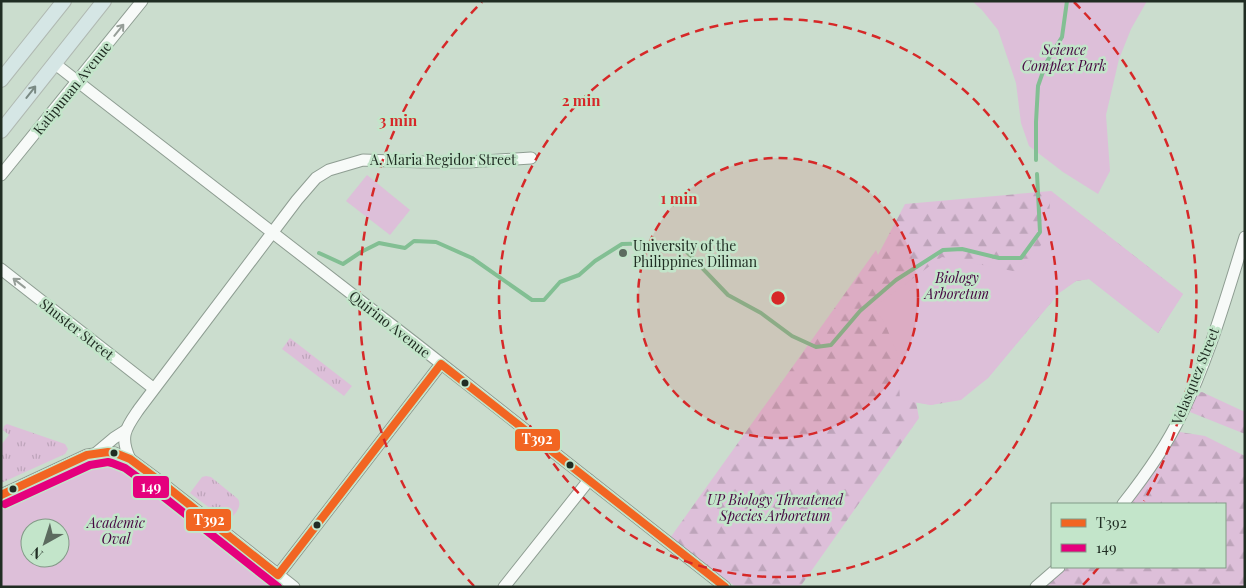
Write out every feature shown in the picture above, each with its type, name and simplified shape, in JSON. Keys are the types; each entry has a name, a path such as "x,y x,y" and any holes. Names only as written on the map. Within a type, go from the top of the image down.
{"main road":[{"path":"1,80 64,1"},
{"name":"Katipunan Avenue","path":"1,131 104,1"}],"street":[{"name":"Katipunan Avenue","path":"1,175 142,1"},
{"name":"Quirino Avenue","path":"54,63 725,587"},
{"name":"A. Maria Regidor Street","path":"95,454 125,431 153,388 316,178 329,170 363,160 468,162 531,158"},
{"name":"Velasquez Street","path":"1124,503 1159,456 1188,402 1204,363 1245,237"},
{"name":"Shuster Street","path":"1,269 153,388"},
{"path":"278,575 441,364"},
{"path":"125,431 124,442 130,459"},
{"path":"1,495 87,455 108,452 116,453 130,459 294,587"},
{"path":"504,587 589,480"},
{"path":"1036,587 1058,568"}],"green space":[{"name":"Science Complex Park","path":"972,1 1147,1 1131,29 1119,59 1106,115 1110,171 1098,194 1063,172 1029,146 1021,123 1016,83 998,30"},
{"path":"367,175 410,210 390,235 346,201"},
{"name":"UP Biology Threatened Species Arboretum","path":"1051,191 1183,294 1158,333 1089,279 1076,281 1059,293 988,378 961,400 931,405 916,402 919,418 800,587 736,587 670,538 876,250 878,255 905,204"},
{"name":"Biology Arboretum","path":"1051,191 1183,294 1158,333 1089,279 1076,281 1059,293 988,378 962,397 931,405 900,400 897,353 886,326 874,307 942,257 1018,272 1047,238"},
{"path":"290,338 352,386 344,396 282,349"},
{"path":"1202,392 1245,412 1245,434 1190,412 1195,394"},
{"path":"7,424 65,444 68,449 65,454 1,483 1,445 9,435 3,430"},
{"path":"1180,432 1205,436 1245,456 1245,587 1044,587 1067,568 1226,568 1226,503 1129,503 1156,470"},
{"name":"Academic Oval","path":"93,461 103,461 116,464 129,469 279,587 1,587 1,505 84,464"},
{"path":"202,477 211,477 238,499 238,508 228,522 190,493"}],"waterway":[{"path":"1036,160 1038,86 1046,63 1062,37 1067,1"},
{"path":"319,253 343,264 379,243 405,248 414,241 436,242 472,258 532,300 544,300 560,282 579,275 595,261 622,244 660,243 684,249 728,295 761,313 792,336 816,347 831,345 860,311 896,280 943,250 962,249 999,258 1021,258 1040,232 1037,174"}],"transit line":[{"name":"T392","path":"1,495 87,455 115,453 130,459 157,479 278,575 441,364 725,587"},
{"name":"149","path":"5,504 90,465 112,463 125,468 151,487 278,587"}],"place":[{"name":"University of the Philippines Diliman","path":"623,253"}]}
